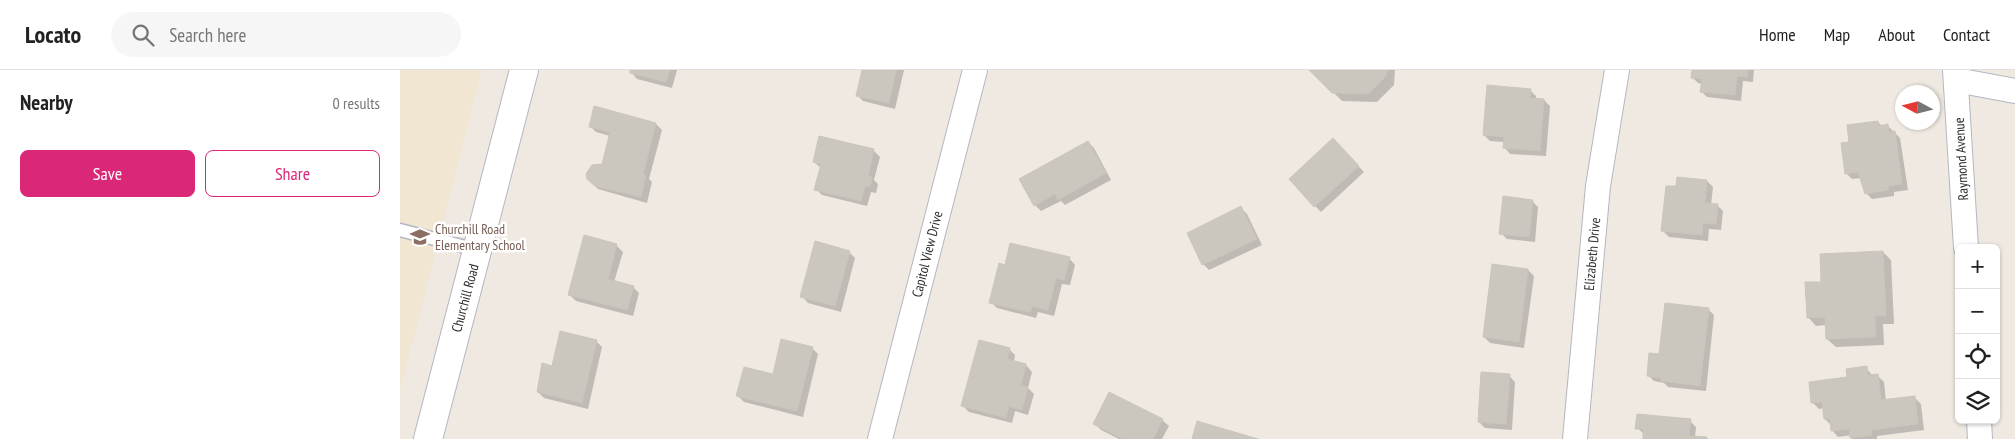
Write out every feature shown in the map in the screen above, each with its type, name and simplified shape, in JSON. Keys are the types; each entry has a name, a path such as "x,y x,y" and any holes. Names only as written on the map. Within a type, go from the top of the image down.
{"street":[{"name":"Churchill Road","path":"428,439 524,70"},
{"name":"Capitol View Drive","path":"880,439 975,70"},
{"name":"Elizabeth Drive","path":"1575,439 1598,186 1617,70"},
{"path":"1956,75 2015,91"},
{"name":"Raymond Avenue","path":"1956,75 1966,244"},
{"path":"1979,424 1980,439"}],"lane":[{"path":"401,229 477,250"}],"shaded area":[{"name":"Churchill Road Elementary School","path":"400,70 482,70 400,391"}],"building":[{"path":"630,70 670,70 666,82 630,73"},
{"path":"862,70 896,70 889,103 856,96"},
{"path":"1309,70 1387,70 1386,76 1368,94 1332,93"},
{"path":"1692,70 1748,70 1747,77 1737,76 1735,95 1700,92 1702,79 1691,78"},
{"path":"1487,85 1531,89 1530,98 1544,99 1540,151 1503,148 1504,137 1483,135"},
{"path":"594,106 656,123 643,174 646,175 641,197 595,186 587,179 586,174 592,165 602,164 610,132 589,127"},
{"path":"1878,121 1879,126 1888,124 1889,132 1895,131 1902,184 1888,186 1889,190 1865,194 1858,172 1845,174 1841,143 1849,142 1847,125"},
{"path":"819,136 874,149 868,176 872,177 870,187 865,186 861,201 814,190 821,164 813,162"},
{"path":"1333,138 1359,166 1314,207 1289,179"},
{"path":"1088,141 1106,173 1058,200 1055,194 1034,206 1019,179"},
{"path":"1677,177 1707,180 1705,203 1718,204 1716,224 1703,223 1702,235 1661,231 1666,186 1676,186"},
{"path":"1503,196 1533,200 1529,237 1499,234"},
{"path":"1241,206 1257,239 1202,265 1187,233"},
{"path":"584,235 617,244 608,279 634,286 627,310 568,295"},
{"path":"815,241 850,251 835,306 800,297"},
{"path":"1010,243 1070,257 1064,280 1056,278 1048,310 1032,306 1030,312 989,303 999,263 1005,265"},
{"path":"1883,251 1886,316 1875,316 1876,337 1826,339 1825,317 1807,318 1805,282 1821,282 1820,254"},
{"path":"1492,264 1528,269 1519,342 1483,337"},
{"path":"1665,303 1709,308 1700,386 1661,381 1661,378 1647,376 1649,353 1659,354"},
{"path":"560,331 597,340 582,403 537,392 542,363 552,366"},
{"path":"781,339 813,347 797,411 736,396 744,367 773,374"},
{"path":"979,340 1010,348 1007,359 1026,364 1021,385 1028,387 1022,410 1009,406 1006,418 961,406"},
{"path":"1867,366 1868,375 1878,374 1881,400 1915,396 1918,424 1871,430 1872,435 1850,438 1849,429 1831,431 1830,419 1824,419 1822,402 1811,403 1809,382 1847,377 1846,369"},
{"path":"1481,372 1510,374 1506,424 1478,422"},
{"path":"1109,392 1163,419 1153,439 1123,439 1093,424"},
{"path":"1637,414 1691,419 1689,436 1707,437 1707,439 1643,439 1643,429 1635,429"},
{"path":"1197,421 1258,439 1192,439"}],"place":[{"name":"Churchill Road Elementary School","path":"420,237"}]}
